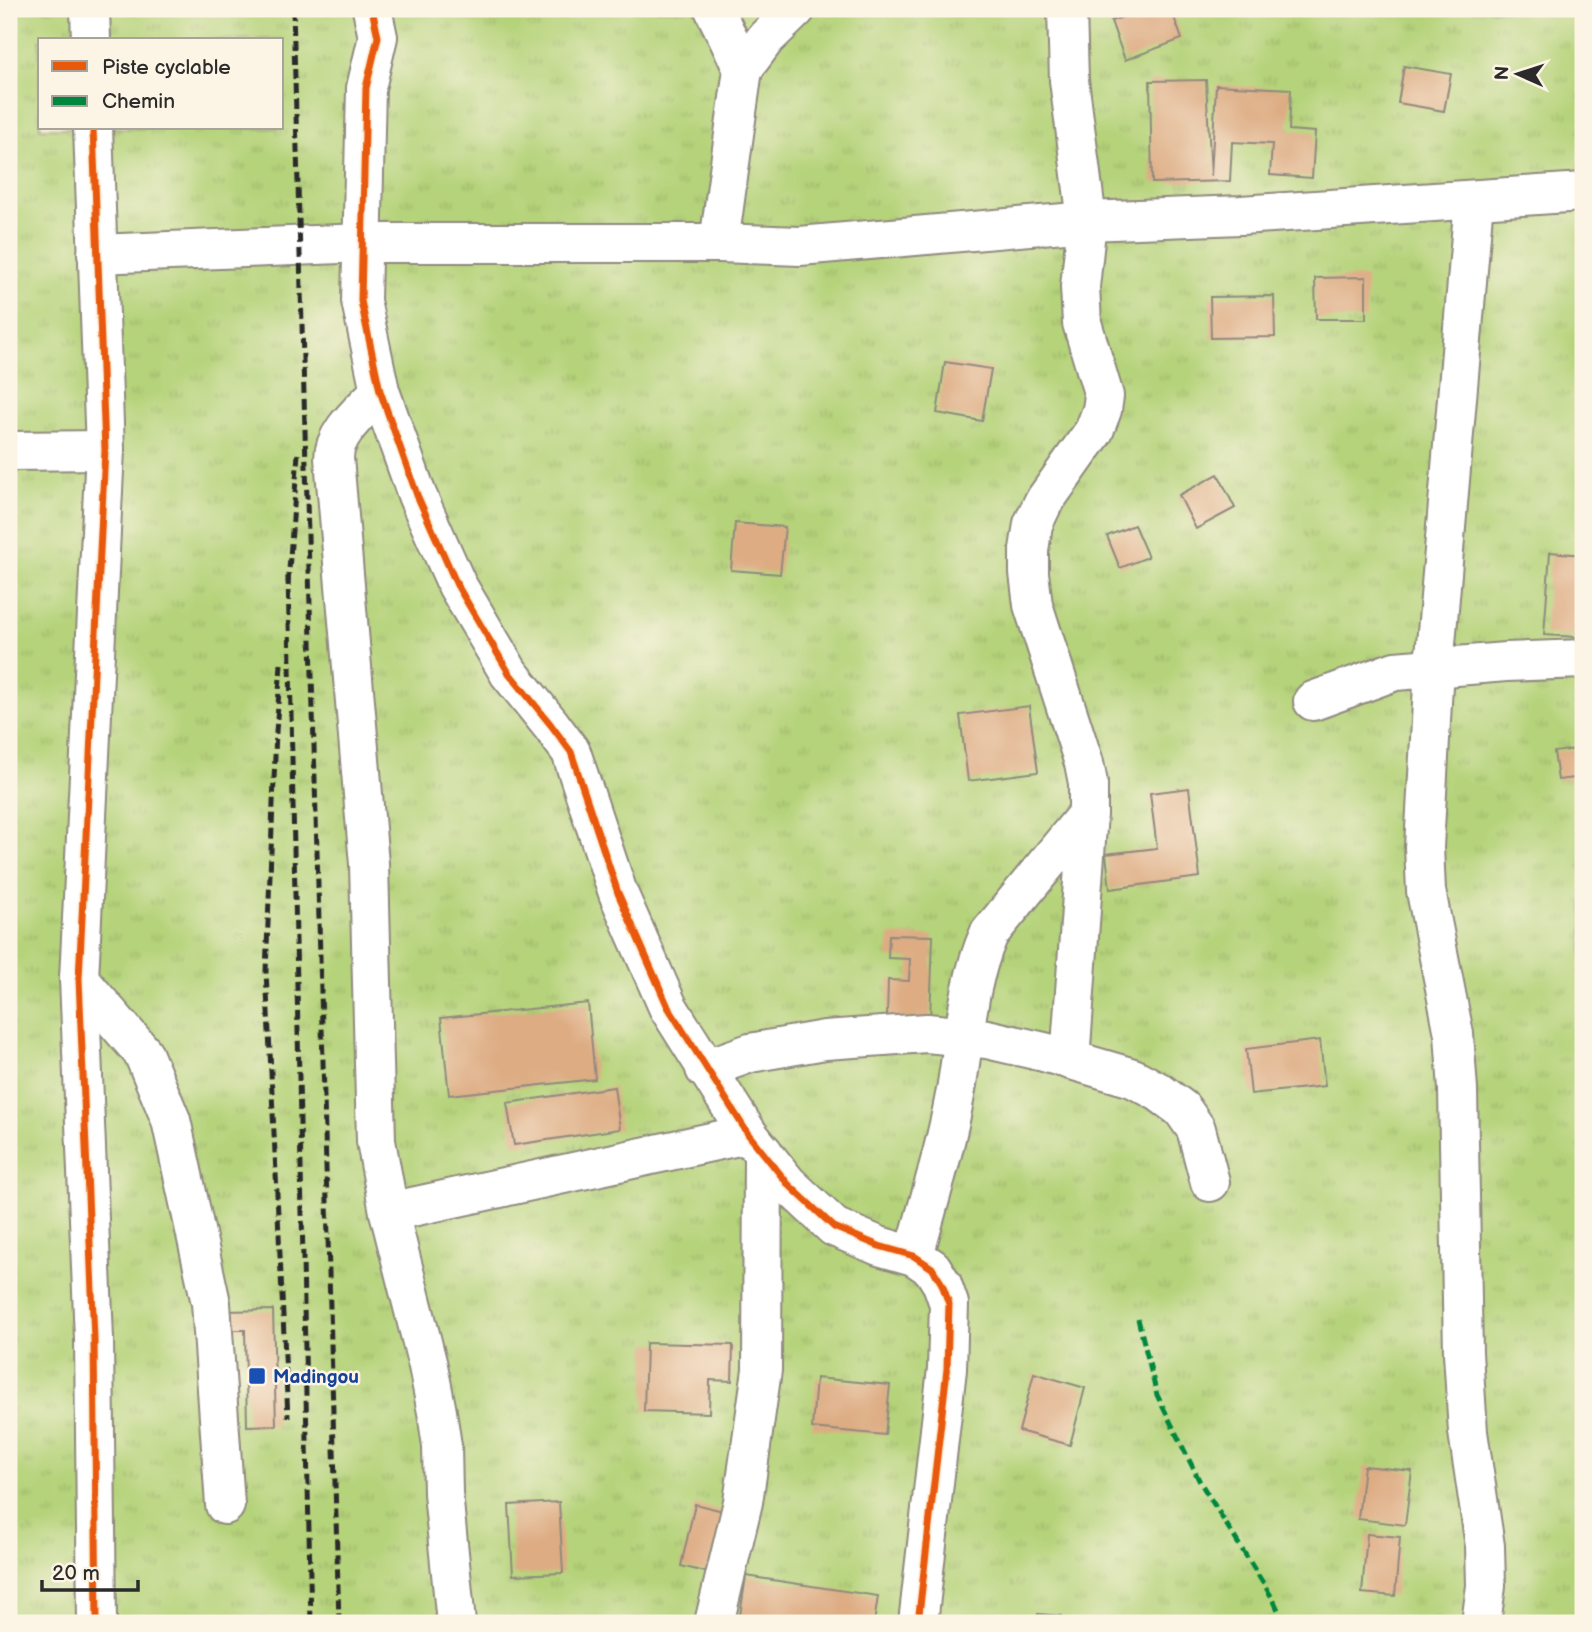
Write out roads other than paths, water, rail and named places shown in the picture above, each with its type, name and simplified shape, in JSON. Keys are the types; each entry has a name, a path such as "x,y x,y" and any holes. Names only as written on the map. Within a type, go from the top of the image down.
{"street":[{"path":"90,9 91,38"},
{"path":"372,9 378,37 366,88 361,301 380,391 417,495 457,585 509,673 571,752 618,893 668,1007 705,1069 756,1143 788,1184 834,1227 879,1246 914,1256 932,1268 943,1284 949,1304 947,1369 918,1623"},
{"path":"714,9 743,69"},
{"path":"719,243 743,69 766,38 796,9"},
{"path":"1067,9 1069,80 1087,221 1080,299 1088,347 1104,396 1094,431 1043,503 1033,524 1029,550 1033,605 1088,783 1070,1060"},
{"path":"93,130 105,450 79,979 94,1339 97,1623"},
{"path":"97,254 364,243 719,243 800,246 1087,221 1241,215 1583,192"},
{"path":"1474,200 1434,667 1424,847 1426,891 1455,1045 1463,1353 1468,1432 1485,1546 1486,1586 1481,1623"},
{"path":"380,391 338,439 334,448 369,864 376,1141 389,1212 428,1366 442,1446 443,1493 456,1623"},
{"path":"9,451 105,450"},
{"path":"1313,701 1395,671 1583,659"},
{"path":"914,1256 956,1090 962,1037 981,952 989,934 1088,813"},
{"path":"79,979 143,1053 172,1120 211,1303 225,1505"},
{"path":"705,1069 750,1053 825,1040 927,1033 987,1039 1133,1078 1159,1092 1182,1109 1196,1129 1210,1182"},
{"path":"389,1212 756,1143"},
{"path":"714,1623 743,1502 762,1370 756,1143"}],"railway":[{"path":"293,9 339,1623"},
{"path":"288,583 298,454"},
{"path":"288,576 311,1623"},
{"path":"281,664 266,971 288,1417"}],"place":[{"name":"Madingou","path":"257,1376"}]}
